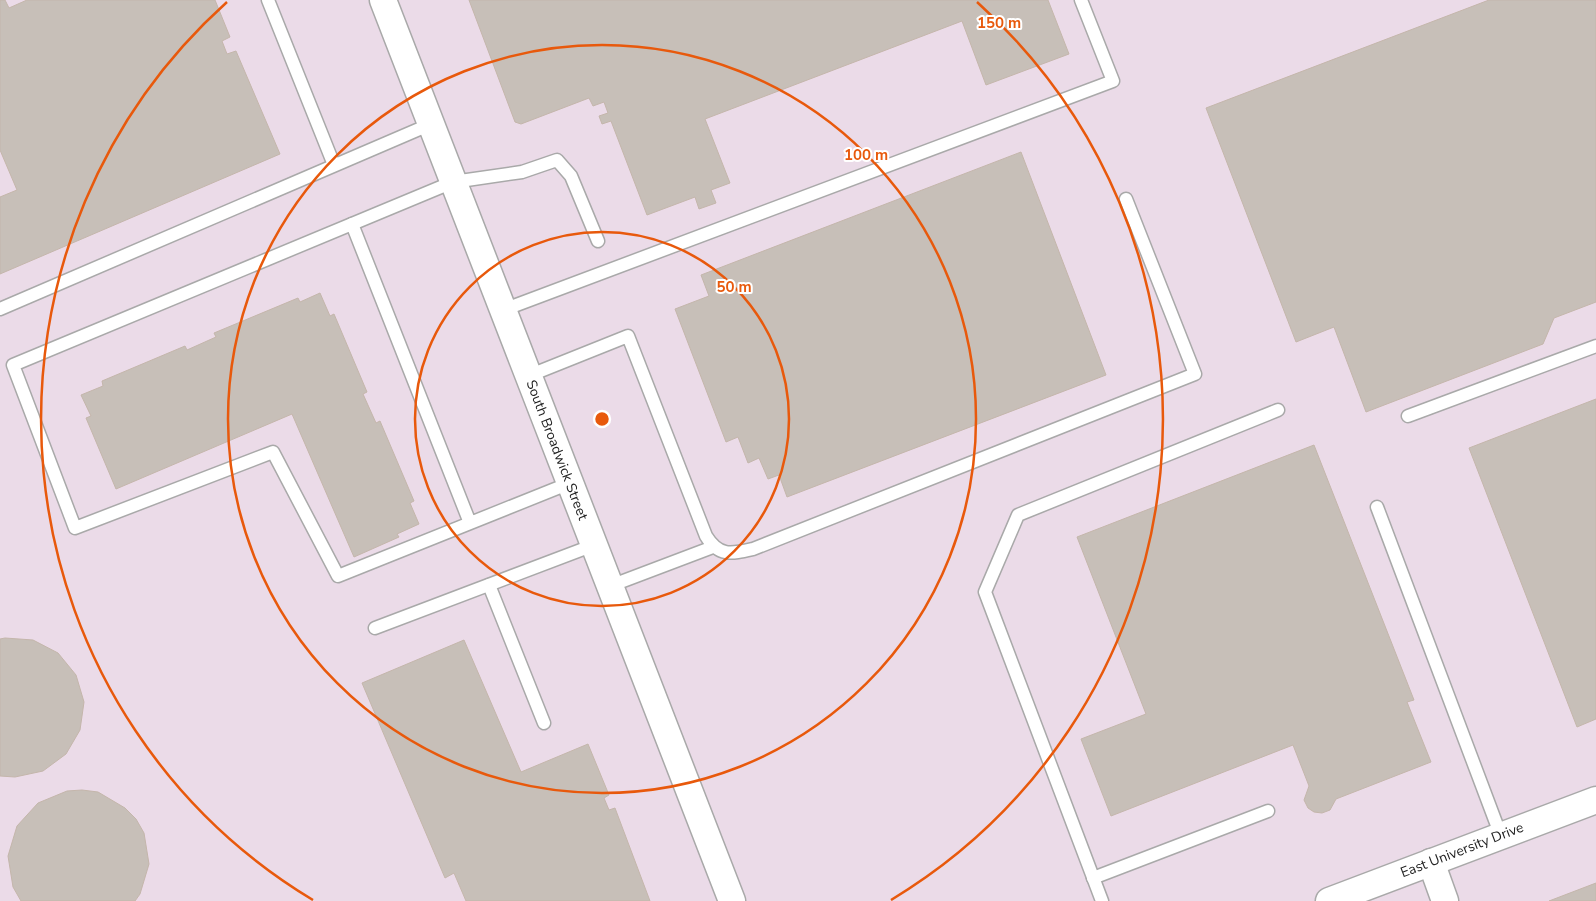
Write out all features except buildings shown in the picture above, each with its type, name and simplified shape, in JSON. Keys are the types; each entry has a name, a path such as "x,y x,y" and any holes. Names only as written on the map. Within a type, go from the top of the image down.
{"street":[{"name":"South Broadwick Street","path":"383,0 732,901"},
{"name":"East University Drive","path":"1329,901 1596,800"},
{"path":"1431,862 1445,901"}],"lane":[{"path":"268,0 334,165"},
{"path":"503,310 1113,81 1081,0"},
{"path":"0,309 431,124"},
{"path":"570,483 338,576 273,452 75,528 13,365 453,182 522,172 557,160 572,176 598,241"},
{"path":"528,376 628,336 706,536 713,547 724,553 753,548 1194,374 1126,199"},
{"path":"352,224 470,523"},
{"path":"1408,416 1596,346"},
{"path":"1102,901 985,592 1018,516 1278,410"},
{"path":"1378,507 1500,836"},
{"path":"375,628 594,545"},
{"path":"610,586 713,547"},
{"path":"489,585 544,722"},
{"path":"1093,878 1268,811"}],"shaded area":[{"path":"0,0 1596,0 1596,901 0,901"}]}
